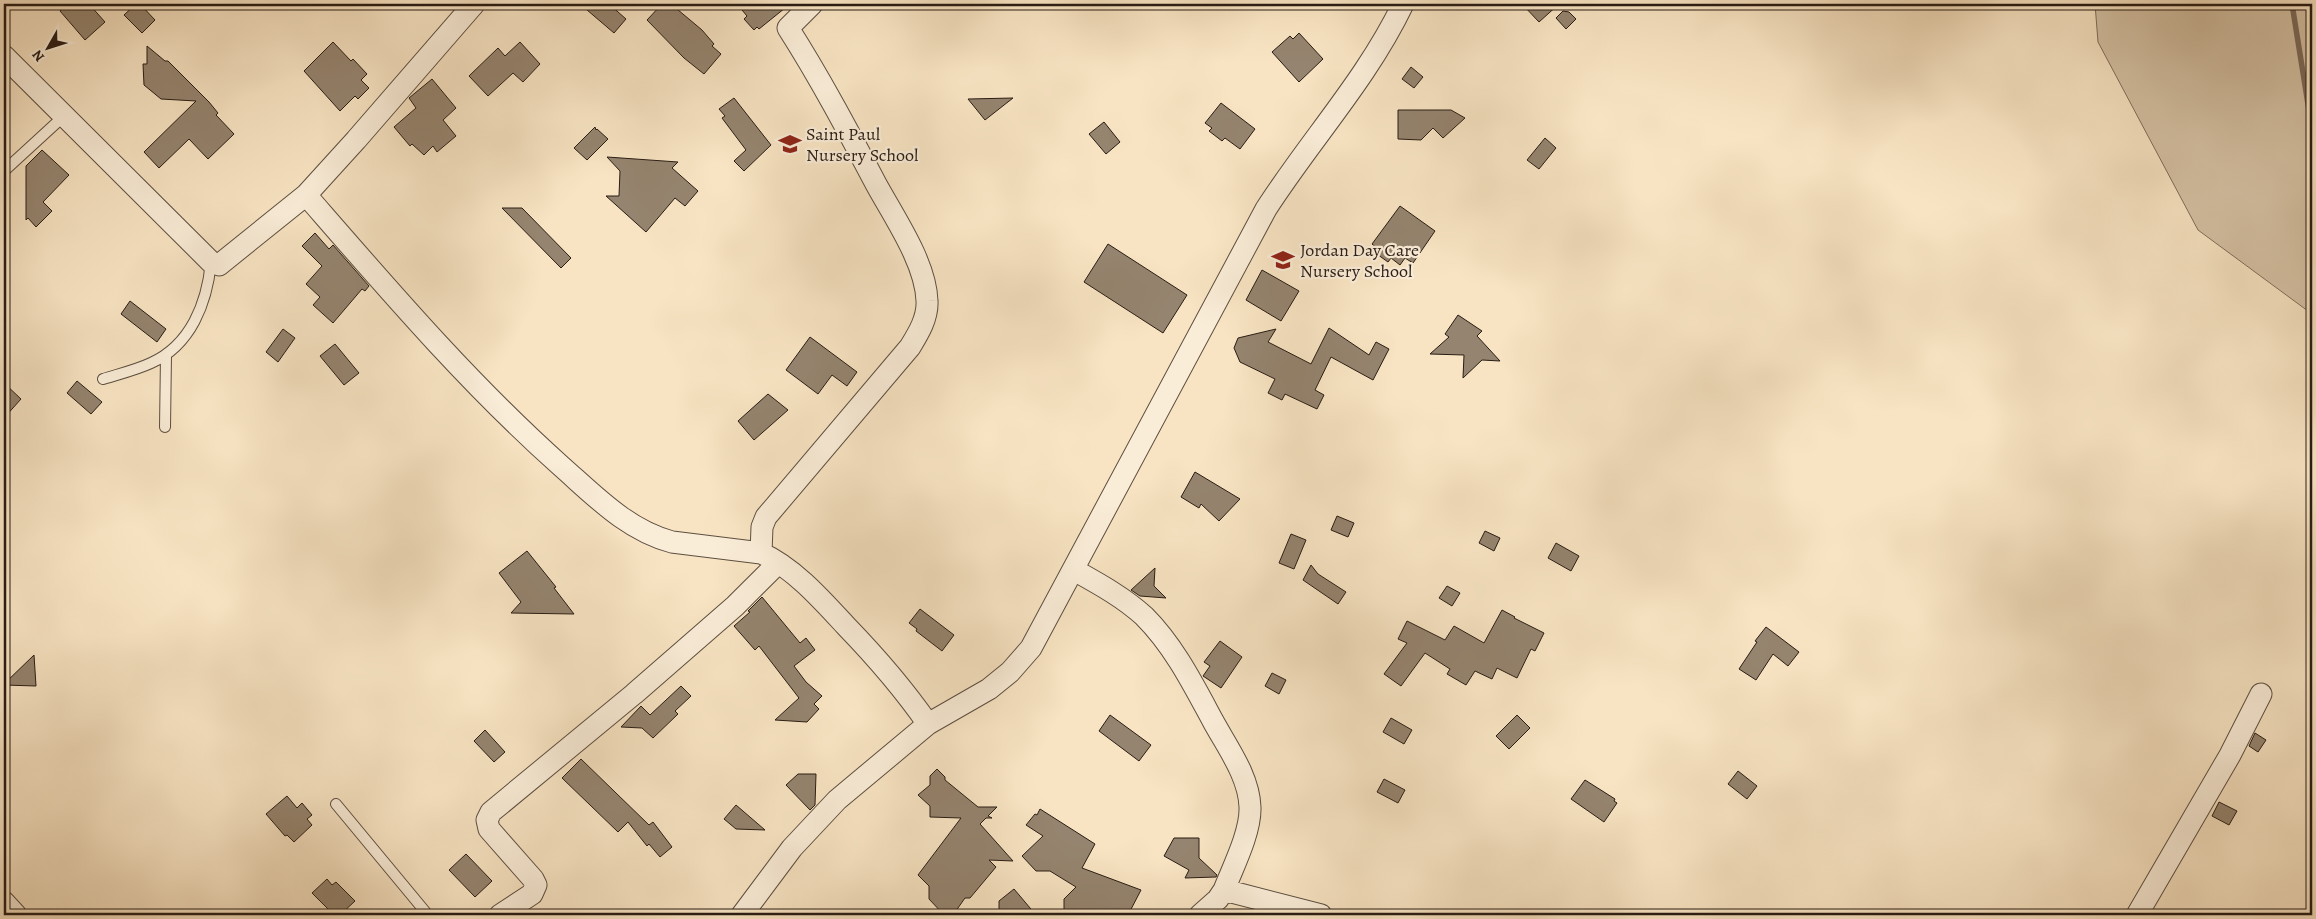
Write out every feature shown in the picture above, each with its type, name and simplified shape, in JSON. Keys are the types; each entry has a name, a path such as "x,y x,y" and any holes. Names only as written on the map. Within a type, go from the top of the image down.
{"street":[{"path":"4,56 211,262 220,265 306,195 474,4"},
{"path":"770,558 762,527 766,517 910,347 922,327 928,304 926,284 914,256 834,103 788,28 812,4"},
{"path":"742,915 813,824 869,771 928,724 970,701 1010,672 1031,648 1266,209 1289,174 1372,62 1403,4"},
{"path":"306,195 486,394 550,457 622,519 642,532 672,542 770,558 827,605 883,664 928,724"},
{"path":"500,915 532,894 536,885 533,879 489,829 487,820 491,812 634,694 735,606 770,558"},
{"path":"1074,570 1127,601 1165,640 1182,666 1243,774 1249,797 1250,815 1224,890 1218,899 1200,915"},
{"path":"2137,915 2230,755 2262,694"},
{"path":"1224,890 1321,915"},
{"path":"4,902 16,915"}],"lane":[{"path":"4,171 65,115"},
{"path":"104,379 151,363 166,355 188,332 198,316 208,287 211,262"},
{"path":"166,355 166,427"},
{"path":"336,804 428,915"}],"shaded area":[{"path":"2095,4 2312,4 2312,314 2198,230 2098,42"}],"building":[{"path":"68,4 89,4 105,22 85,40 60,11"},
{"path":"136,4 140,4 155,20 142,33 124,15"},
{"path":"580,4 609,4 626,19 614,33"},
{"path":"662,4 671,4 702,30 714,44 712,46 721,54 704,74 684,58 647,20"},
{"path":"737,4 790,4 759,29 757,27 754,30 744,19 747,16"},
{"path":"1522,4 1559,4 1539,22"},
{"path":"1563,11 1569,12 1576,19 1566,29 1556,18"},
{"path":"1299,33 1323,59 1299,82 1272,52 1290,36 1293,39"},
{"path":"333,42 367,74 361,80 369,88 358,99 355,96 340,111 304,71"},
{"path":"520,42 540,64 523,82 513,73 488,96 469,76 498,48 505,56"},
{"path":"147,46 165,61 168,61 209,102 218,113 216,115 234,134 208,159 189,139 159,168 144,152 196,101 161,99 144,85 143,64 147,64"},
{"path":"1411,67 1423,77 1414,88 1402,79"},
{"path":"432,79 456,108 443,120 456,136 437,152 433,146 424,155 412,144 410,146 394,127 416,108 409,98"},
{"path":"734,98 771,145 744,171 734,161 746,150 722,118 725,116 719,109"},
{"path":"1013,98 985,120 968,99"},
{"path":"1221,103 1255,129 1240,149 1225,138 1222,141 1209,131 1212,128 1205,123"},
{"path":"1398,110 1451,110 1465,118 1443,138 1433,128 1421,140 1398,139"},
{"path":"1104,122 1120,142 1106,154 1089,134"},
{"path":"595,127 596,130 608,139 587,160 574,148"},
{"path":"1545,138 1556,148 1539,169 1527,160"},
{"path":"42,150 69,175 43,202 52,211 36,227 28,218 26,220 26,166"},
{"path":"607,157 678,162 672,168 698,191 685,206 675,198 646,232 606,196 619,196 620,171"},
{"path":"1400,206 1435,231 1413,263 1405,258 1400,265 1391,258 1388,262 1374,252 1377,248 1372,244"},
{"path":"502,208 522,208 571,258 561,268"},
{"path":"315,233 329,249 333,245 369,286 365,291 362,289 333,323 313,305 320,297 306,284 322,266 302,246"},
{"path":"1108,244 1187,295 1163,333 1084,282"},
{"path":"1262,270 1299,291 1281,321 1246,300"},
{"path":"130,301 166,329 157,342 121,314"},
{"path":"1458,315 1482,331 1477,336 1500,361 1482,360 1463,378 1464,355 1430,354 1449,337 1445,334"},
{"path":"1329,328 1369,355 1376,342 1389,349 1373,380 1331,357 1315,390 1324,395 1317,409 1285,394 1282,400 1268,393 1275,379 1240,362 1234,348 1238,338 1276,329 1268,342 1311,364"},
{"path":"283,329 295,338 278,362 266,352"},
{"path":"810,337 857,372 847,386 832,375 818,394 786,370"},
{"path":"335,344 359,373 344,385 320,356"},
{"path":"77,381 102,402 91,414 67,393"},
{"path":"4,383 21,399 4,418"},
{"path":"768,394 788,410 754,440 738,421"},
{"path":"1195,472 1240,499 1219,521 1201,504 1199,508 1181,497"},
{"path":"1337,516 1354,523 1348,537 1331,530"},
{"path":"1485,531 1500,538 1494,551 1479,543"},
{"path":"1291,534 1306,540 1294,569 1279,563"},
{"path":"1556,543 1579,556 1571,571 1548,558"},
{"path":"527,551 556,587 554,588 574,614 511,613 521,602 499,573"},
{"path":"1311,565 1318,574 1346,592 1338,604 1303,580"},
{"path":"1155,568 1154,586 1166,598 1140,596 1131,590"},
{"path":"1447,586 1460,593 1452,606 1439,598"},
{"path":"762,597 800,643 806,638 815,650 794,666 806,682 822,696 814,704 819,709 807,722 775,720 799,698 759,646 755,650 734,626 750,612 748,611"},
{"path":"920,609 954,635 942,651 916,631 917,629 909,623"},
{"path":"1502,610 1544,633 1535,651 1531,649 1517,678 1497,668 1492,679 1475,671 1466,685 1447,674 1450,669 1425,653 1401,686 1384,674 1407,643 1398,639 1407,621 1445,640 1454,626 1484,643"},
{"path":"1766,627 1799,652 1788,666 1773,654 1756,680 1739,669 1757,642 1755,641"},
{"path":"1220,641 1242,657 1221,688 1203,676 1210,666 1204,662"},
{"path":"34,655 36,686 4,685 4,684"},
{"path":"1272,673 1286,680 1279,694 1265,686"},
{"path":"681,686 691,696 675,711 678,714 653,738 642,728 621,727 641,706 650,715"},
{"path":"1110,715 1151,745 1139,761 1099,731"},
{"path":"1517,715 1530,728 1509,749 1496,736"},
{"path":"1391,718 1412,730 1404,744 1383,732"},
{"path":"485,730 505,752 494,762 474,741"},
{"path":"2255,733 2266,740 2258,752 2249,746"},
{"path":"581,759 649,825 653,822 672,847 660,857 649,844 647,846 628,822 618,832 562,778"},
{"path":"937,769 945,777 945,780 978,807 997,807 988,816 992,818 986,818 980,824 1013,861 989,860 996,867 970,898 965,898 953,915 944,915 929,899 929,886 918,875 961,818 930,817 930,806 918,795 930,785 930,776"},
{"path":"1738,771 1757,786 1747,799 1728,784"},
{"path":"798,774 816,774 815,805 810,810 786,785"},
{"path":"1384,779 1405,790 1398,803 1377,792"},
{"path":"1585,780 1615,799 1614,801 1617,803 1604,822 1571,799"},
{"path":"287,796 297,808 302,803 312,815 307,819 312,825 294,842 287,835 285,836 266,814"},
{"path":"2219,802 2237,811 2229,825 2212,816"},
{"path":"736,805 765,830 736,829 724,819"},
{"path":"1040,809 1095,844 1082,868 1141,890 1128,915 1064,915 1064,899 1076,887 1050,871 1036,871 1022,856 1043,836 1026,825 1035,814 1037,815"},
{"path":"1174,838 1199,838 1199,858 1217,875 1216,877 1185,878 1189,870 1164,856"},
{"path":"466,854 492,881 475,897 449,870"},
{"path":"327,879 332,885 336,882 355,901 340,915 334,915 312,893"},
{"path":"1014,889 1036,915 999,915 999,901"}],"waterway":[{"path":"2292,4 2312,129"}],"place":[{"name":"Saint Paul Nursery School","path":"790,144"},
{"name":"Jordan Day Care Nursery School","path":"1283,260"}]}
